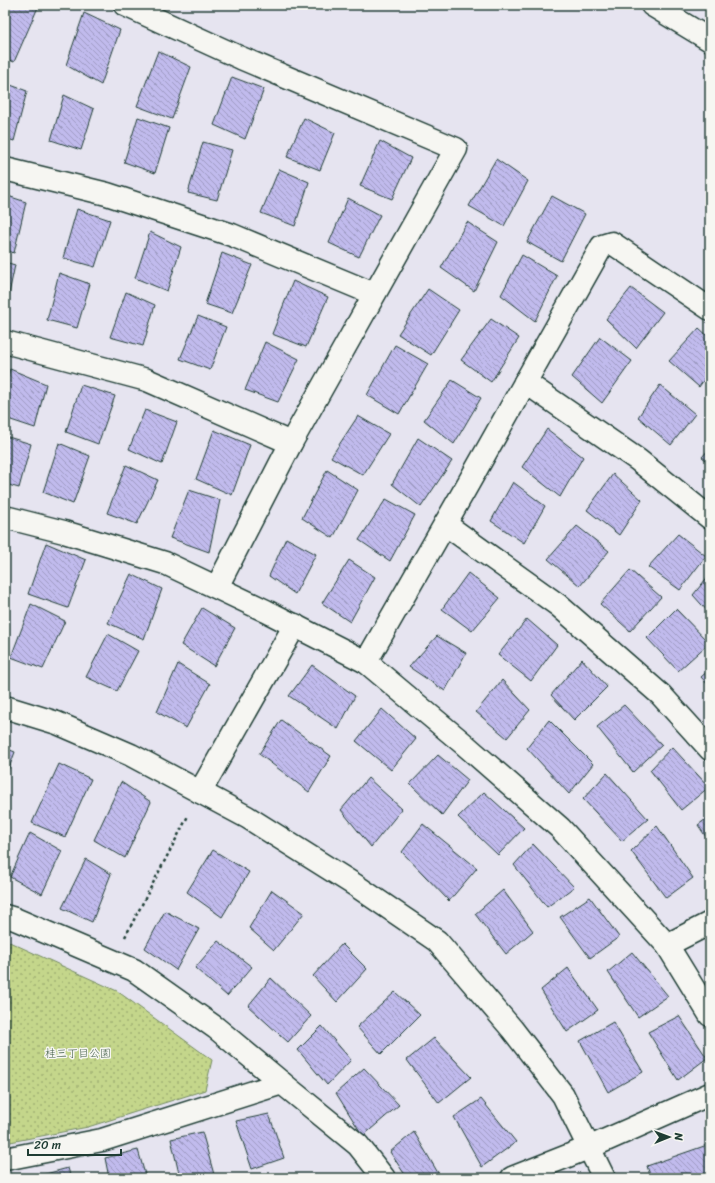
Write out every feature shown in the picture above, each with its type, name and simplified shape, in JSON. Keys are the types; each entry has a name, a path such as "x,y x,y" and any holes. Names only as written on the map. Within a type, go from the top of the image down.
{"main road":[{"path":"125,5 241,58 456,149 290,443 217,587"},
{"path":"652,5 710,40"},
{"path":"5,169 107,194 232,235 374,294"},
{"path":"366,662 602,246 612,243 710,309"},
{"path":"5,342 147,380 290,443"},
{"path":"525,382 638,460 710,518"},
{"path":"5,517 64,532 165,563 217,587 366,662 464,744 560,828 667,945 710,1015"},
{"path":"445,524 558,605 661,695 710,749"},
{"path":"200,792 295,626"},
{"path":"5,707 57,723 132,756 247,817 355,885 437,941 512,1029 563,1096 604,1178"},
{"path":"5,916 134,970 216,1028 358,1145 384,1178"},
{"path":"667,945 710,923"},
{"path":"5,1159 102,1140 282,1083"},
{"path":"512,1178 588,1148 710,1094"}],"path":[{"path":"112,960 200,792"}],"green space":[{"name":"桂三丁目公園","path":"5,940 117,991 212,1060 205,1090 88,1127 5,1143"}],"building":[{"path":"5,5 39,5 14,62 5,58"},
{"path":"84,13 120,30 101,85 66,65"},
{"path":"158,51 191,67 172,119 137,106"},
{"path":"232,77 264,89 245,139 214,125"},
{"path":"5,83 27,91 14,141 5,138"},
{"path":"64,95 94,109 81,150 51,140"},
{"path":"138,117 169,128 155,173 124,162"},
{"path":"304,118 335,133 320,170 287,157"},
{"path":"380,141 411,158 392,199 360,186"},
{"path":"203,142 232,150 217,200 188,193"},
{"path":"496,159 528,181 504,226 469,206"},
{"path":"279,169 309,182 295,226 261,213"},
{"path":"5,195 26,202 14,253 5,250"},
{"path":"552,196 585,214 561,261 527,242"},
{"path":"348,198 380,215 359,257 329,243"},
{"path":"77,209 110,220 95,267 63,258"},
{"path":"467,222 498,242 474,291 441,268"},
{"path":"150,232 181,247 167,291 135,278"},
{"path":"222,253 252,265 232,313 205,304"},
{"path":"522,255 557,276 535,321 501,295"},
{"path":"5,262 15,265 6,308 5,308"},
{"path":"59,273 90,284 77,328 47,320"},
{"path":"293,281 328,297 306,347 272,334"},
{"path":"631,288 663,312 636,348 606,319"},
{"path":"428,289 459,310 431,355 398,334"},
{"path":"126,292 155,305 143,346 110,337"},
{"path":"198,316 226,327 210,370 180,359"},
{"path":"491,319 519,338 491,382 461,360"},
{"path":"699,328 710,338 710,371 699,387 669,361"},
{"path":"600,337 632,361 602,403 572,377"},
{"path":"265,342 299,359 278,402 245,390"},
{"path":"395,345 428,364 399,414 367,395"},
{"path":"10,369 46,384 35,428 5,418 5,388"},
{"path":"452,380 481,398 454,444 424,420"},
{"path":"81,385 115,396 98,444 66,432"},
{"path":"660,385 695,414 671,445 638,417"},
{"path":"145,410 177,422 162,464 129,449"},
{"path":"358,416 389,434 363,475 331,457"},
{"path":"547,429 583,457 560,497 522,467"},
{"path":"214,430 250,445 232,495 196,479"},
{"path":"5,436 31,444 19,488 5,484"},
{"path":"418,438 452,461 421,507 392,484"},
{"path":"59,443 90,456 73,504 43,492"},
{"path":"710,448 710,463 702,457"},
{"path":"126,465 158,480 137,524 107,513"},
{"path":"327,470 358,490 333,538 302,518"},
{"path":"613,474 642,500 619,535 587,510"},
{"path":"513,482 545,506 524,543 491,521"},
{"path":"189,490 220,500 209,552 170,538"},
{"path":"386,499 415,515 390,561 359,540"},
{"path":"577,526 609,551 580,586 548,559"},
{"path":"678,534 706,556 680,590 648,567"},
{"path":"286,538 316,554 295,594 269,576"},
{"path":"46,543 86,560 68,608 28,594"},
{"path":"349,560 375,577 350,622 322,603"},
{"path":"630,570 661,597 630,631 600,604"},
{"path":"468,573 500,598 472,631 442,609"},
{"path":"131,574 162,589 144,639 108,623"},
{"path":"710,574 710,614 693,595"},
{"path":"31,604 65,621 43,669 11,657"},
{"path":"202,608 235,628 214,666 181,645"},
{"path":"676,609 709,643 678,671 647,638"},
{"path":"527,619 557,645 531,681 498,655"},
{"path":"108,634 138,651 117,691 86,677"},
{"path":"437,636 466,653 445,691 409,667"},
{"path":"582,659 607,687 574,720 551,695"},
{"path":"178,664 210,684 186,728 157,712"},
{"path":"312,665 355,696 338,729 289,696"},
{"path":"710,669 710,687 701,677"},
{"path":"502,680 530,710 507,738 476,712"},
{"path":"624,705 662,745 633,772 597,727"},
{"path":"382,709 416,739 391,770 356,741"},
{"path":"281,720 331,756 309,792 259,754"},
{"path":"549,720 593,764 569,794 527,748"},
{"path":"672,747 709,787 681,810 650,770"},
{"path":"5,748 15,752 5,779"},
{"path":"438,755 468,780 442,815 410,784"},
{"path":"59,764 91,779 65,837 32,823"},
{"path":"607,773 648,819 622,841 583,799"},
{"path":"368,778 402,809 371,847 341,810"},
{"path":"121,782 151,802 125,858 94,840"},
{"path":"484,792 524,828 498,855 458,817"},
{"path":"710,816 710,843 698,825"},
{"path":"423,824 477,868 449,901 402,852"},
{"path":"657,826 693,878 666,898 631,851"},
{"path":"30,833 62,851 42,894 10,877"},
{"path":"533,844 574,887 547,907 514,865"},
{"path":"213,850 249,872 222,917 187,892"},
{"path":"86,859 111,874 92,922 62,908"},
{"path":"272,890 304,913 274,950 249,928"},
{"path":"503,890 533,931 506,954 475,914"},
{"path":"590,897 619,937 590,958 560,917"},
{"path":"165,911 199,929 176,970 145,948"},
{"path":"218,941 252,967 227,996 195,968"},
{"path":"342,944 367,969 337,1002 313,976"},
{"path":"632,952 668,996 638,1017 608,972"},
{"path":"568,968 598,1010 567,1032 541,990"},
{"path":"271,978 311,1016 288,1042 248,1006"},
{"path":"395,992 420,1015 381,1054 357,1027"},
{"path":"679,1016 707,1058 678,1080 648,1032"},
{"path":"613,1022 643,1072 608,1092 580,1041"},
{"path":"322,1026 351,1060 327,1085 298,1050"},
{"path":"434,1038 471,1077 439,1103 407,1060"},
{"path":"364,1068 399,1105 363,1136 336,1093"},
{"path":"481,1099 516,1142 482,1167 454,1117"},
{"path":"269,1114 284,1158 252,1169 236,1121"},
{"path":"202,1132 215,1178 180,1178 171,1139"},
{"path":"414,1132 441,1178 407,1178 390,1152"},
{"path":"710,1144 710,1178 651,1178 647,1166"},
{"path":"138,1150 146,1178 109,1178 105,1158"},
{"path":"68,1168 71,1178 38,1178 38,1176"},
{"path":"316,1174 318,1178 303,1178"}]}
